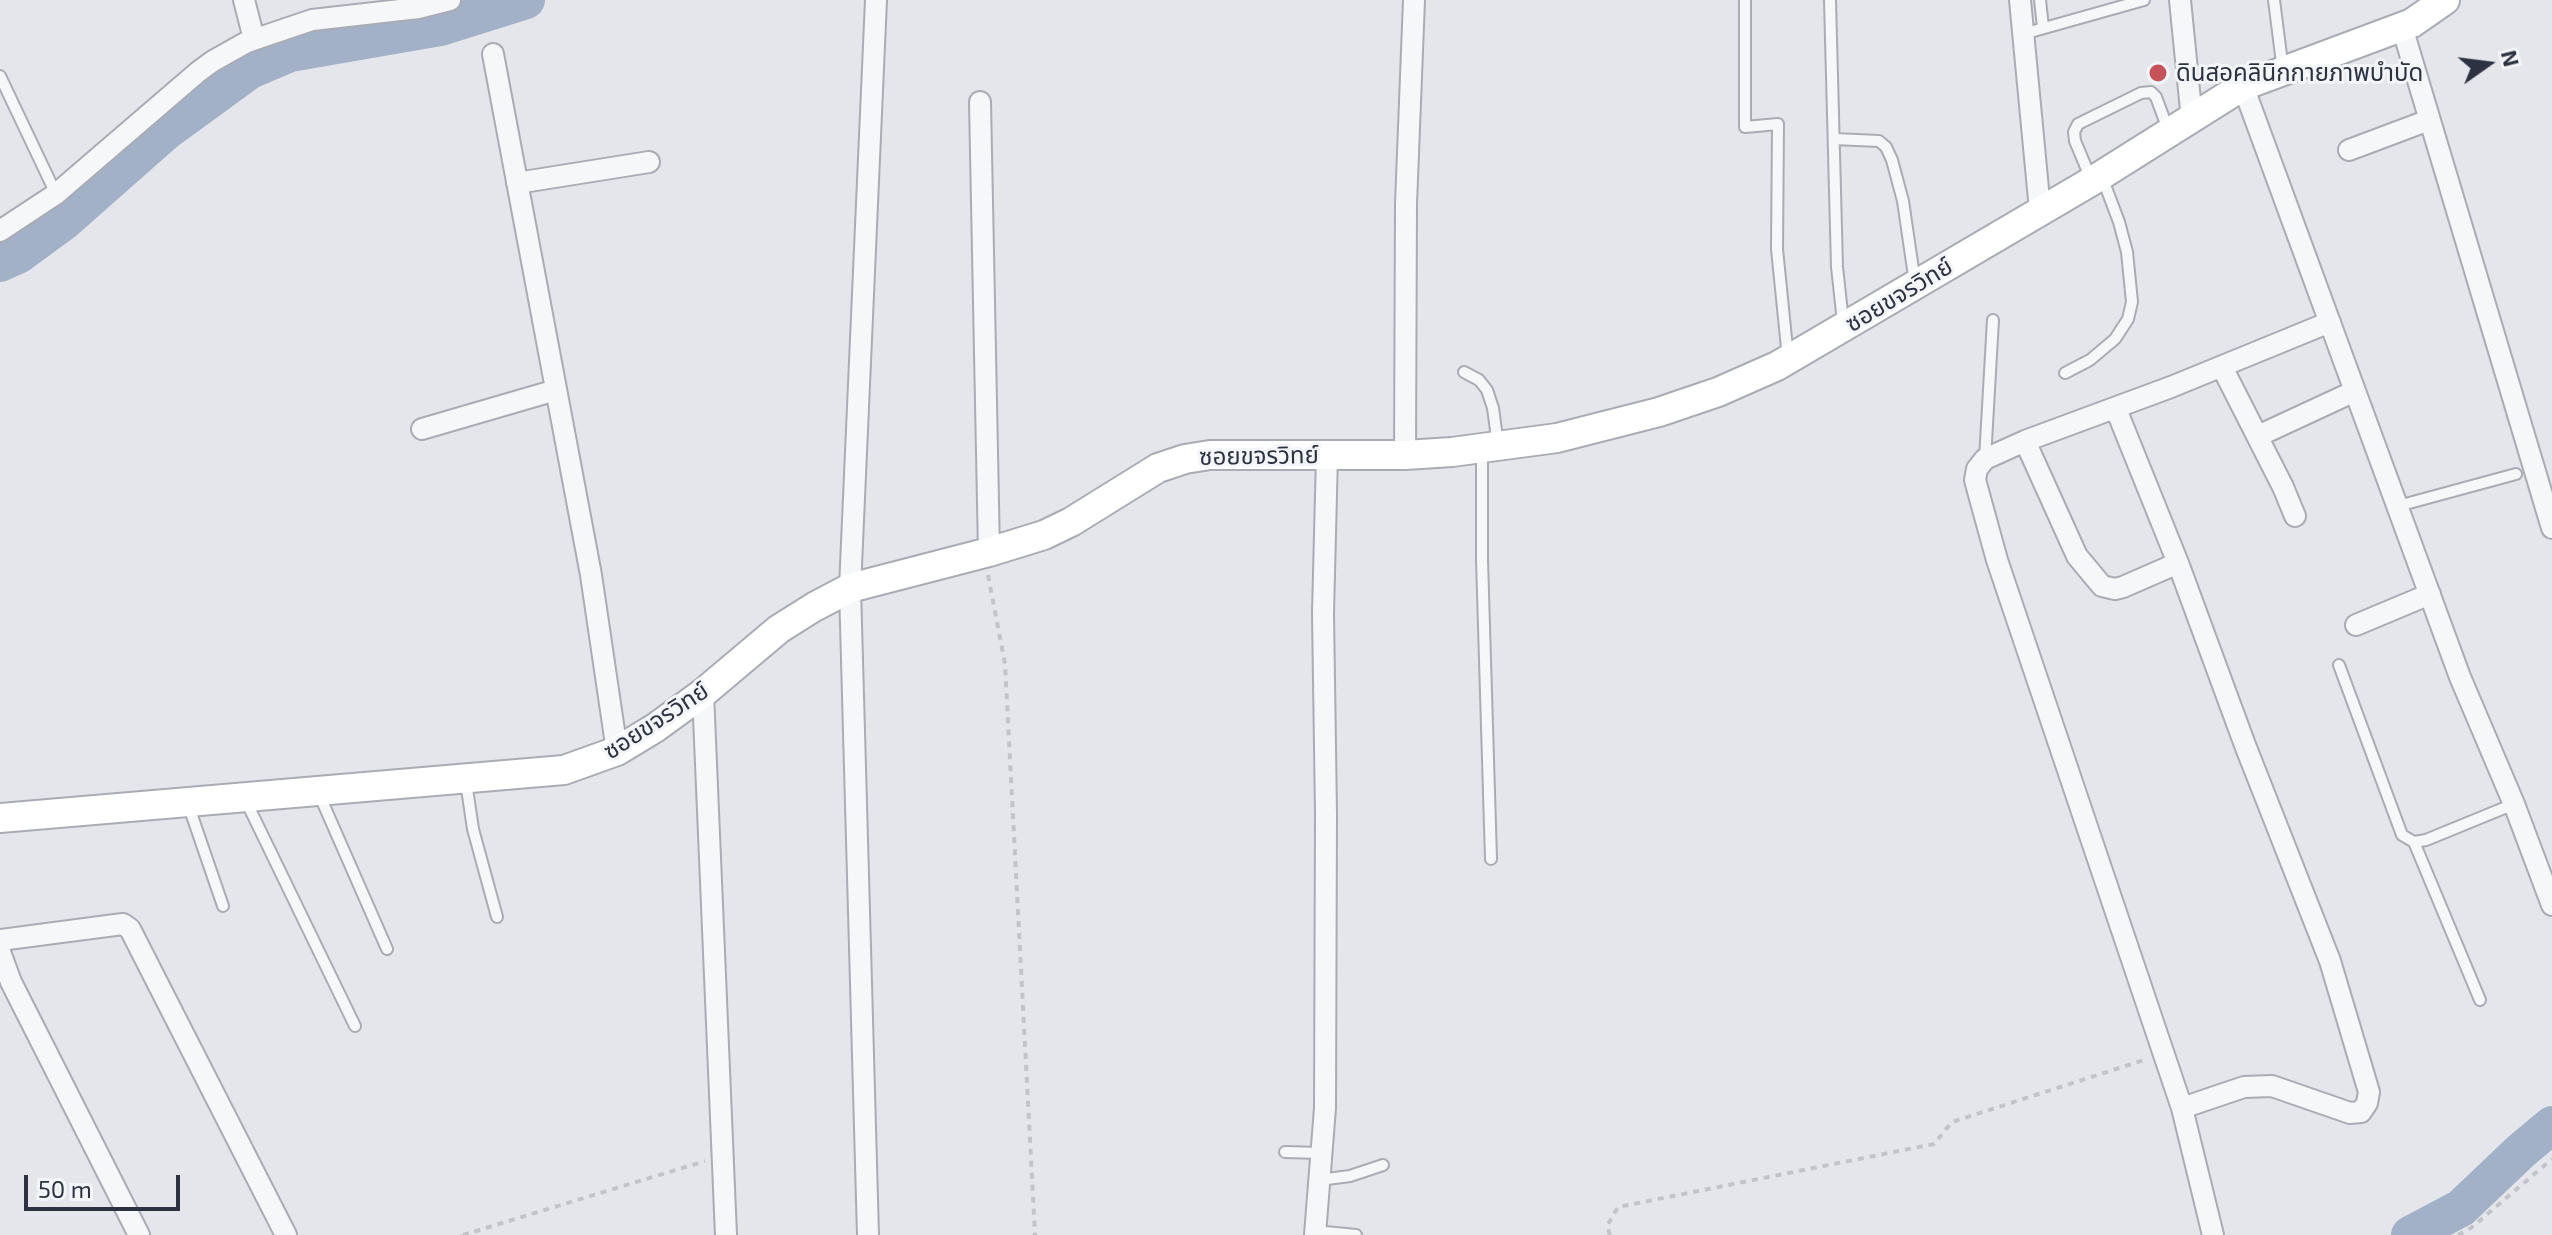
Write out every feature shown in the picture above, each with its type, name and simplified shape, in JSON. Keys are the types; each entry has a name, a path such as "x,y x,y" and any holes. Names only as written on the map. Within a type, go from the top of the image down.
{"street":[{"path":"244,0 254,39"},
{"path":"0,231 56,194 198,72 254,39 312,20 418,8 450,0"},
{"path":"868,1235 850,588 876,0"},
{"path":"1405,455 1406,204 1414,0"},
{"path":"2020,0 2040,210"},
{"path":"2180,0 2181,127"},
{"name":"ซอยขจรวิทย์","path":"0,818 564,770 617,751 655,728 703,693 779,629 850,588 1044,535 1071,522 1158,468 1185,459 1210,455 1405,455 1490,447 1557,438 1659,412 1718,392 1788,360 2181,127 2243,86 2412,23 2445,0"},
{"path":"2402,27 2552,528"},
{"path":"493,54 591,575 617,751"},
{"path":"2243,86 2460,677 2514,804 2552,905"},
{"path":"980,102 987,553"},
{"path":"2349,150 2429,120"},
{"path":"517,183 649,162"},
{"path":"2213,1235 2182,1108 1997,560 1975,480 1977,469 1985,459 2025,441 2116,409 2330,322"},
{"path":"2222,367 2295,516"},
{"path":"422,429 556,390"},
{"path":"2258,436 2355,391"},
{"path":"2116,409 2330,961 2369,1092 2361,1112 2350,1113 2272,1086 2244,1087 2182,1108"},
{"path":"2025,441 2077,556 2102,586 2123,587 2178,563"},
{"path":"1315,1233 1325,1108 1323,613 1327,455"},
{"path":"2356,625 2430,594"},
{"path":"703,693 726,1235"},
{"path":"0,940 123,924 130,929 286,1235"},
{"path":"0,952 11,982 139,1235"}],"lane":[{"path":"1745,0 1745,127 1778,124 1777,249 1788,360"},
{"path":"1830,0 1837,267 1843,328"},
{"path":"2040,0 2043,27"},
{"path":"2023,34 2144,0"},
{"path":"2274,0 2284,73"},
{"path":"0,76 56,194"},
{"path":"2065,373 2090,360 2115,339 2128,319 2132,302 2127,252 2119,222 2075,141 2074,132 2078,124 2141,93 2151,92 2181,127"},
{"path":"1834,139 1879,141 1886,147 1903,201 1915,285"},
{"path":"1985,459 1993,320"},
{"path":"1464,372 1479,380 1487,390 1493,408 1482,560 1491,859"},
{"path":"2398,506 2516,474"},
{"path":"2339,665 2396,821 2402,835 2414,842 2480,1000"},
{"path":"466,780 473,829 497,917"},
{"path":"318,792 387,949"},
{"path":"245,798 355,1026"},
{"path":"187,803 223,906"},
{"path":"2414,842 2514,804"},
{"path":"1285,1152 1321,1153"},
{"path":"1319,1180 1350,1176 1383,1165"},
{"path":"1315,1233 1356,1235"}],"path":[{"path":"987,553 1005,664 1035,1235"},
{"path":"1610,1235 1607,1226 1618,1207 1934,1144 1952,1122 2164,1054"},
{"path":"463,1235 722,1156"},
{"path":"2458,1235 2471,1228 2552,1159"}],"waterway":[{"path":"0,263 18,255 63,222 165,132 250,70 290,53 440,27 526,0"},
{"path":"2410,1235 2461,1208 2552,1125"}],"place":[{"name":"ดินสอคลินิกกายภาพบำบัด","path":"2158,73"}]}
